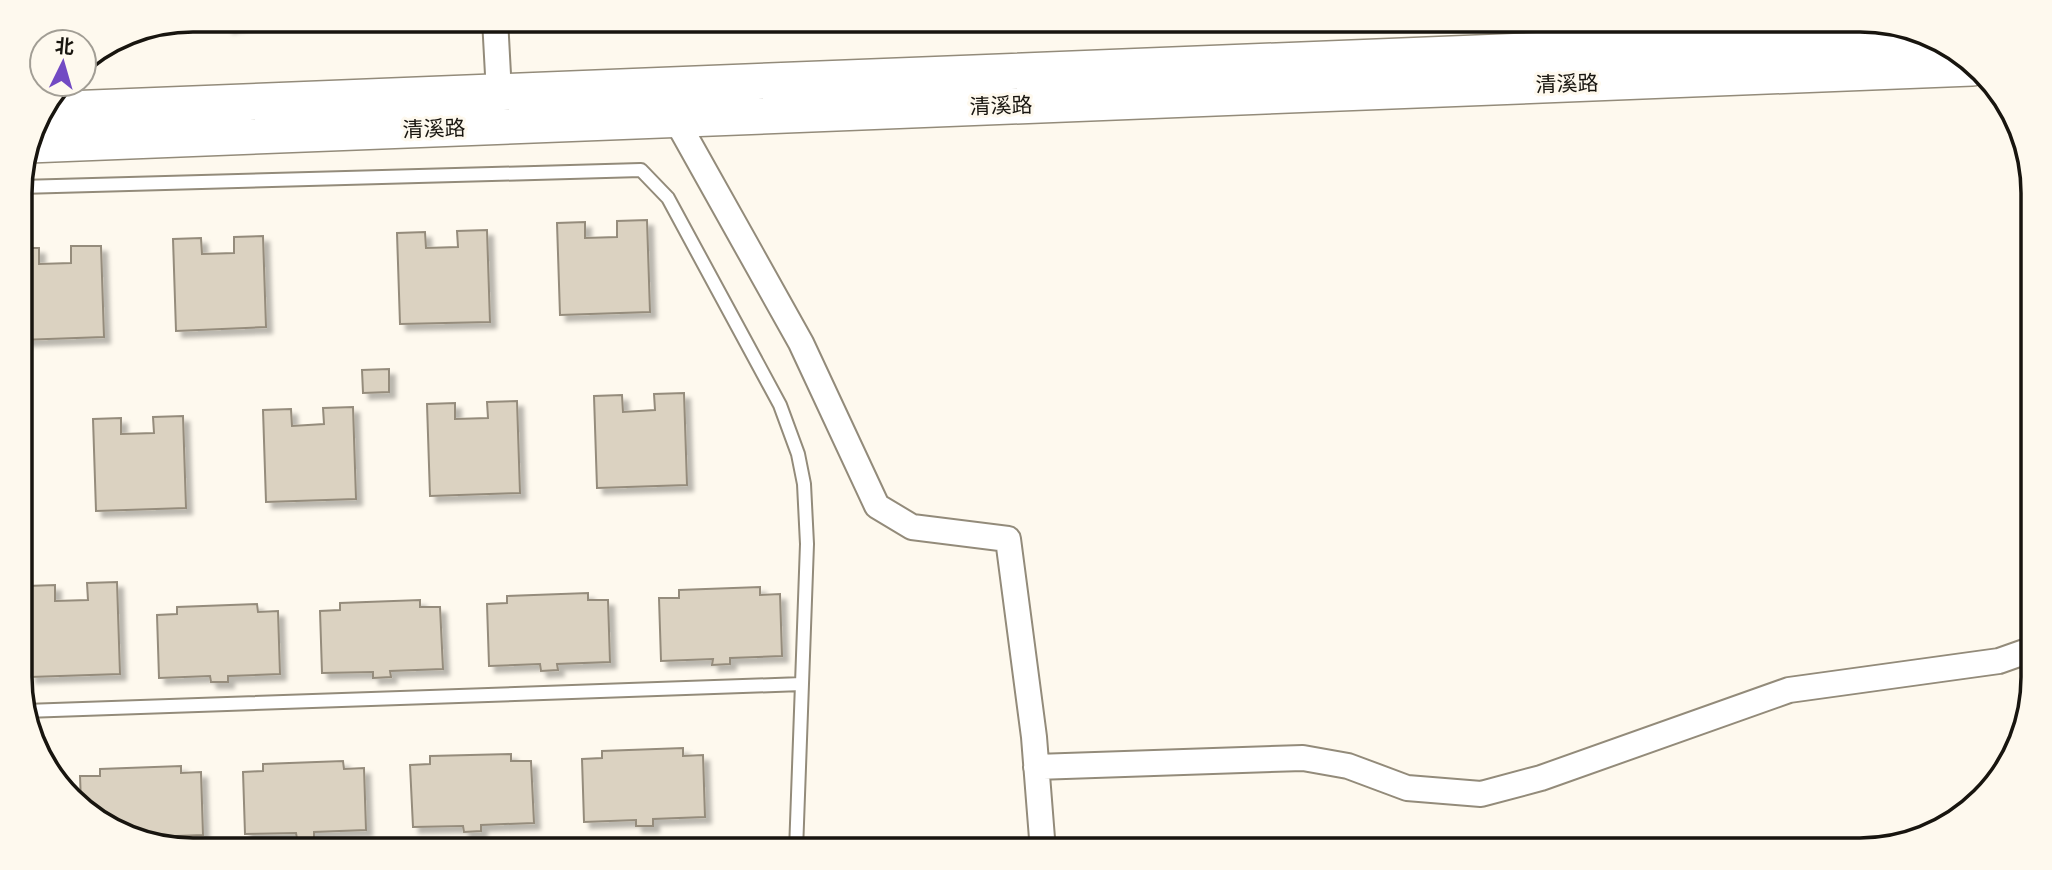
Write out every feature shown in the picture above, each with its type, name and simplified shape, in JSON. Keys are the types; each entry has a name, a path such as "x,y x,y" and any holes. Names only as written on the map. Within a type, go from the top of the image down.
{"street":[{"path":"496,32 499,93"},
{"name":"清溪路","path":"55,109 1885,34"},
{"name":"清溪路","path":"39,145 1961,68"},
{"path":"675,118 802,343 877,506 912,527 1008,539 1037,767 1042,838"},
{"path":"1037,767 1303,758 1348,766 1406,788 1481,794 1541,778 1789,690 1999,661 2021,653"}],"lane":[{"path":"32,187 640,170 668,198 780,405 798,454 807,514 796,838"},
{"path":"35,711 802,684"}],"building":[{"path":"647,220 650,312 560,315 557,223 585,222 585,238 617,237 617,221"},
{"path":"487,230 490,322 400,324 397,233 425,232 426,248 458,247 457,231"},
{"path":"263,236 266,327 176,331 173,239 201,238 202,254 234,253 234,237"},
{"path":"71,246 101,246 104,337 32,340 32,248 39,248 39,264 71,263"},
{"path":"389,369 389,392 363,393 362,370"},
{"path":"684,393 687,485 597,488 594,396 622,395 623,412 655,410 654,394"},
{"path":"517,401 520,493 430,496 427,404 455,403 455,419 488,418 487,402"},
{"path":"353,407 356,499 266,502 263,410 291,409 292,426 324,424 323,408"},
{"path":"183,416 186,508 96,511 93,419 121,418 121,434 154,433 153,417"},
{"path":"117,582 120,674 32,677 32,586 55,585 55,601 88,600 87,583"},
{"path":"760,587 760,595 780,594 782,656 730,658 730,664 712,665 713,659 661,661 659,598 679,598 679,590"},
{"path":"588,593 588,600 608,600 610,662 557,664 558,670 541,671 540,664 489,666 487,604 507,603 507,596"},
{"path":"420,600 420,607 440,607 443,669 390,671 391,677 373,678 373,672 322,673 320,611 340,610 340,603"},
{"path":"257,604 258,612 278,611 280,674 228,676 228,682 211,682 210,676 159,678 157,615 177,614 177,607"},
{"path":"683,748 683,756 703,755 705,817 653,819 653,826 636,826 636,820 584,822 582,759 602,758 602,751"},
{"path":"511,754 511,761 531,761 534,823 481,825 481,831 464,832 463,826 413,827 410,765 430,764 430,756"},
{"path":"343,761 344,769 364,768 366,830 314,832 314,838 297,838 296,833 245,834 243,772 263,771 263,764"},
{"path":"181,766 181,773 201,772 203,835 161,835 112,817 81,792 80,776 100,776 100,769"}]}
